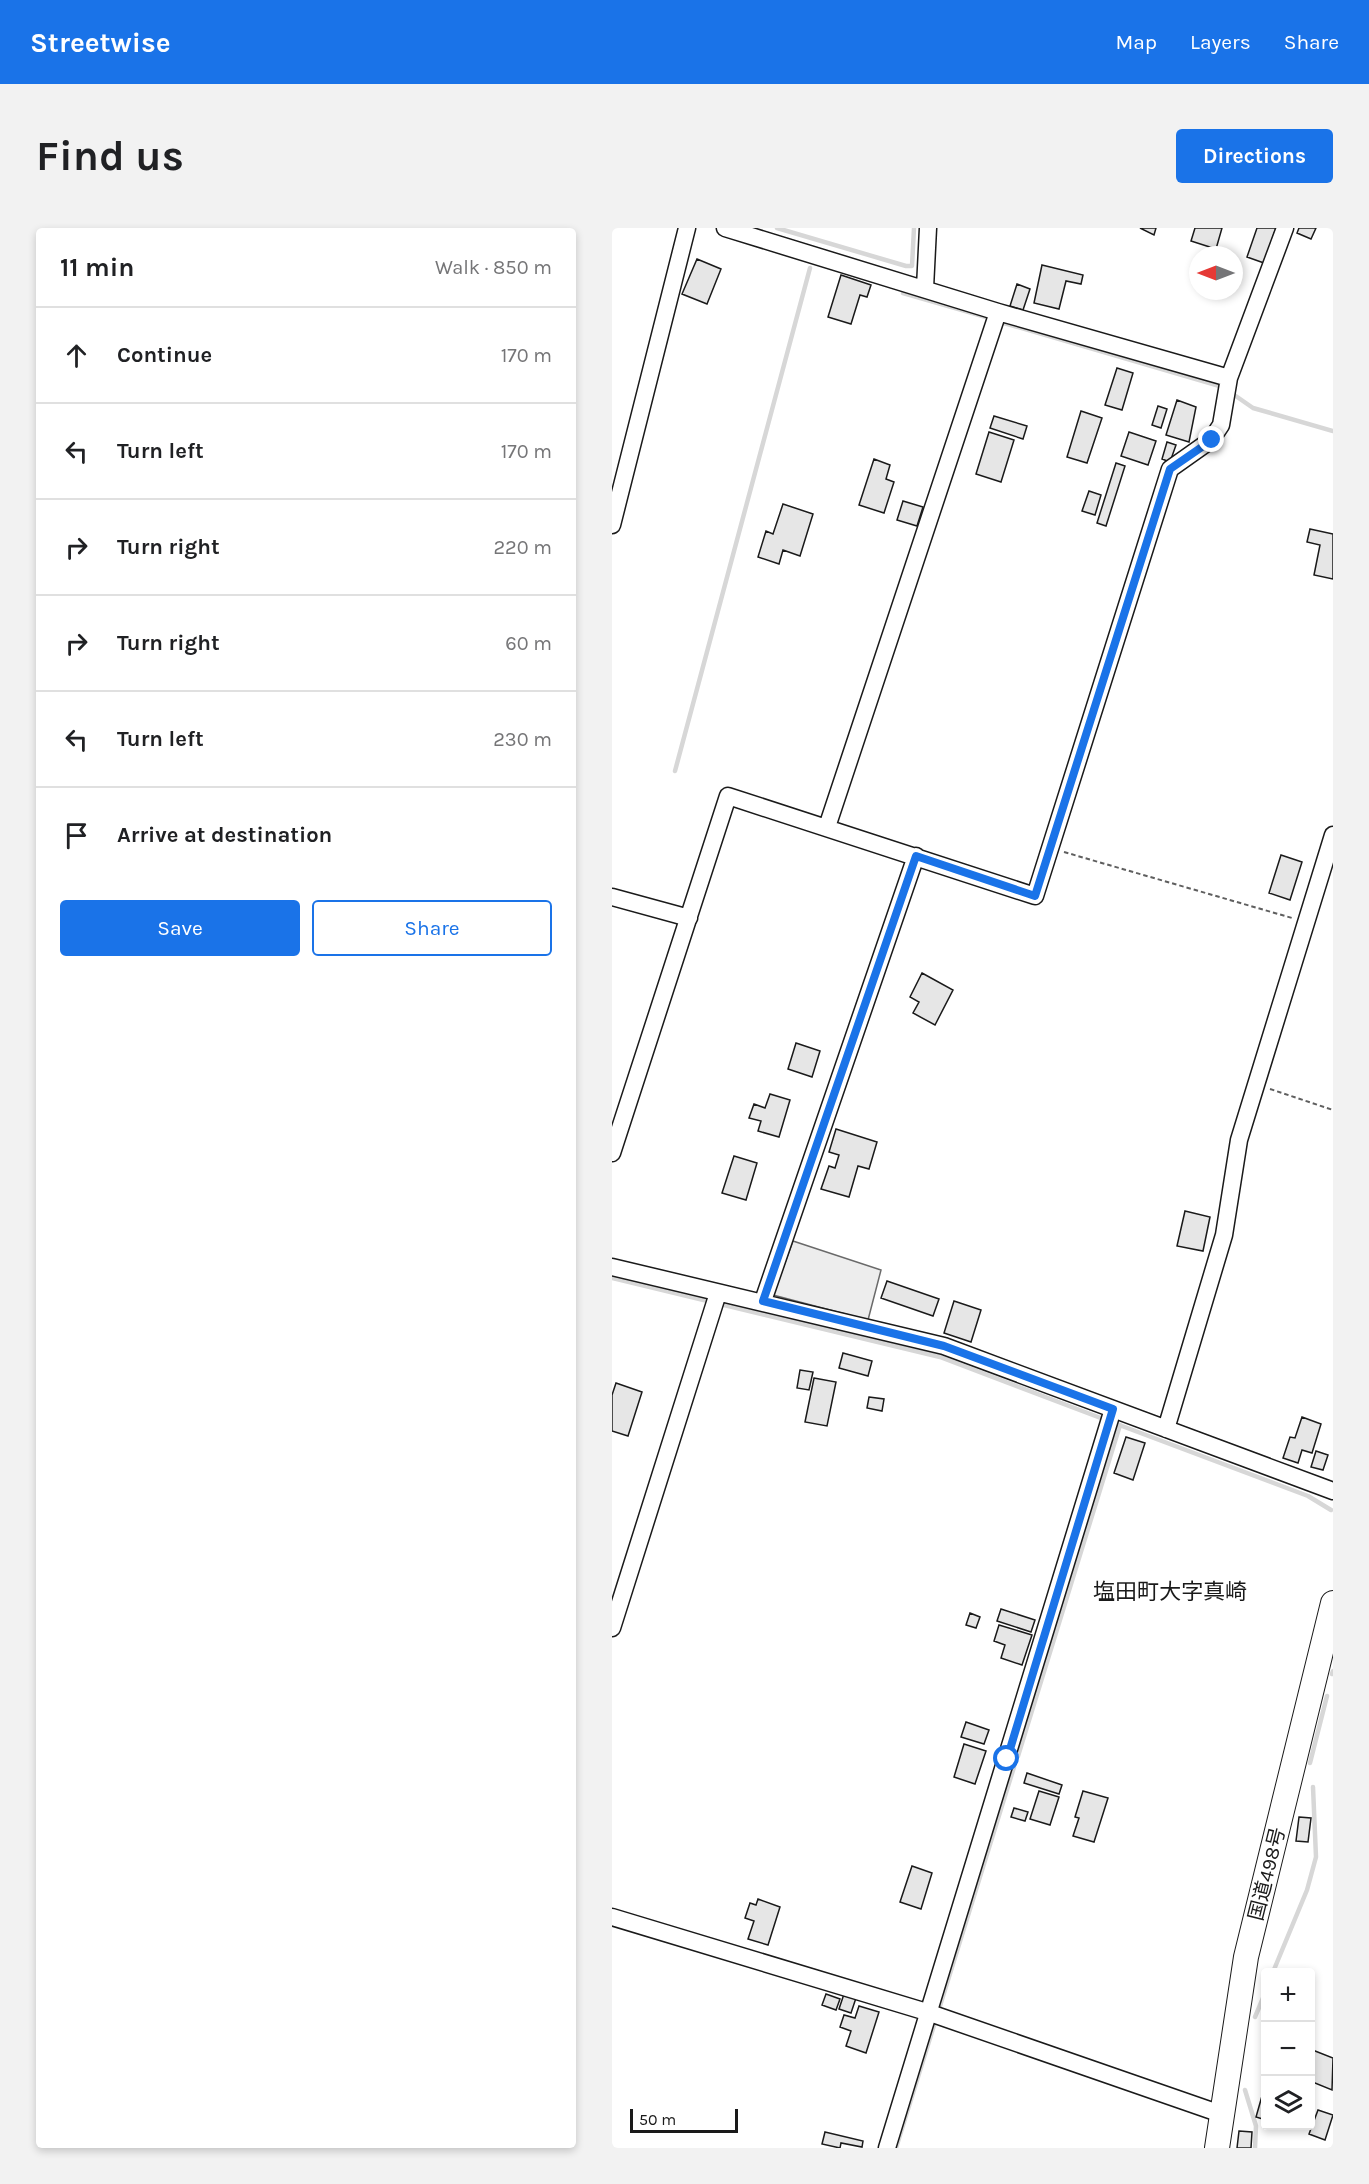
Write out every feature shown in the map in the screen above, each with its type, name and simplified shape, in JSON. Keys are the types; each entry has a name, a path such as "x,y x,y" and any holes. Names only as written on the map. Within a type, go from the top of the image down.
{"highway":[{"name":"国道498号","path":"1217,2148 1246,1957 1333,1603"}],"street":[{"path":"612,525 687,228"},
{"path":"725,228 998,312 1229,378"},
{"path":"925,288 928,228"},
{"path":"612,1153 728,796 1035,896 1170,469 1212,440 1221,425 1229,378 1285,228"},
{"path":"827,827 998,312"},
{"path":"1166,1429 1224,1235 1239,1140 1333,835"},
{"path":"763,1301 916,856"},
{"path":"612,897 689,918"},
{"path":"612,1267 718,1293 763,1301 944,1346 1333,1491"},
{"path":"612,1628 718,1293"},
{"path":"887,2148 1113,1409"},
{"path":"612,1917 930,2013 1221,2114"}],"path":[{"path":"1050,848 1306,922"},
{"path":"1256,1084 1333,1110"}],"shaded area":[{"path":"793,1241 881,1270 868,1320 773,1295"}],"building":[{"path":"1140,228 1156,228 1154,235"},
{"path":"1195,228 1222,228 1217,246 1207,246 1191,241"},
{"path":"1257,228 1276,228 1264,263 1247,257"},
{"path":"1299,228 1316,228 1311,239 1297,233"},
{"path":"697,259 721,269 707,304 682,294"},
{"path":"1042,265 1083,275 1081,284 1066,281 1059,309 1034,303"},
{"path":"841,275 871,285 867,297 860,295 851,324 828,317"},
{"path":"1017,284 1030,289 1023,310 1010,306"},
{"path":"1117,368 1133,373 1122,410 1105,405"},
{"path":"1177,400 1196,407 1189,442 1166,435"},
{"path":"1158,406 1167,409 1161,428 1152,425"},
{"path":"1081,411 1102,418 1087,463 1067,457"},
{"path":"994,416 1027,426 1023,439 990,428"},
{"path":"989,432 1014,440 1001,482 976,474"},
{"path":"1129,432 1156,441 1148,465 1121,456"},
{"path":"1167,442 1176,445 1170,462 1162,459"},
{"path":"874,459 890,465 886,479 894,482 884,513 859,505"},
{"path":"1116,463 1125,466 1106,526 1097,523"},
{"path":"1089,491 1101,495 1095,515 1082,511"},
{"path":"903,501 923,507 917,526 897,520"},
{"path":"783,504 813,514 800,556 783,550 779,564 758,557 766,531 773,534"},
{"path":"1310,529 1333,534 1333,579 1314,575 1320,545 1307,542"},
{"path":"1281,855 1302,862 1290,900 1269,893"},
{"path":"922,973 953,990 935,1025 913,1013 919,1002 910,997"},
{"path":"796,1043 820,1051 812,1077 788,1069"},
{"path":"770,1094 790,1100 779,1137 758,1131 761,1121 749,1118 754,1104 765,1108"},
{"path":"836,1129 877,1142 869,1169 858,1166 849,1197 821,1189 829,1166 835,1168 839,1155 829,1152"},
{"path":"734,1156 757,1163 746,1200 722,1193"},
{"path":"1185,1211 1210,1217 1203,1251 1177,1246"},
{"path":"887,1281 939,1299 933,1316 881,1298"},
{"path":"954,1301 981,1310 971,1342 944,1333"},
{"path":"843,1353 872,1361 868,1376 839,1368"},
{"path":"800,1370 813,1372 809,1390 797,1388"},
{"path":"814,1378 836,1382 827,1426 805,1422"},
{"path":"616,1383 642,1392 628,1436 612,1431 612,1395"},
{"path":"869,1397 884,1399 882,1411 867,1408"},
{"path":"1302,1417 1321,1424 1312,1453 1302,1450 1298,1463 1283,1458 1290,1437 1295,1438"},
{"path":"1126,1437 1145,1443 1133,1480 1114,1473"},
{"path":"1316,1451 1328,1455 1323,1470 1311,1467"},
{"path":"1001,1609 1035,1620 1031,1632 997,1621"},
{"path":"970,1613 980,1617 976,1628 966,1625"},
{"path":"999,1625 1032,1635 1022,1665 1001,1658 1005,1645 994,1641"},
{"path":"966,1722 989,1730 984,1744 961,1737"},
{"path":"964,1744 986,1751 975,1784 954,1777"},
{"path":"1027,1773 1062,1785 1059,1794 1024,1783"},
{"path":"1039,1791 1059,1797 1050,1825 1030,1819"},
{"path":"1083,1791 1108,1798 1094,1842 1073,1836 1079,1818 1075,1817"},
{"path":"1014,1808 1028,1812 1025,1821 1011,1817"},
{"path":"1299,1817 1311,1818 1308,1842 1296,1841"},
{"path":"912,1866 932,1873 921,1909 900,1902"},
{"path":"758,1899 780,1907 768,1945 748,1939 754,1921 745,1918 750,1903 756,1905"},
{"path":"826,1994 840,1999 836,2010 822,2005"},
{"path":"844,1994 856,1998 851,2013 839,2009"},
{"path":"859,2006 879,2012 866,2053 846,2046 851,2031 840,2027 844,2015 855,2018"},
{"path":"1315,2051 1333,2058 1332,2090 1315,2083"},
{"path":"1261,2100 1261,2118 1256,2117"},
{"path":"1318,2110 1333,2115 1325,2140 1309,2134 1310,2130 1315,2130"},
{"path":"1239,2131 1252,2132 1251,2148 1237,2148"},
{"path":"825,2132 863,2141 862,2147 841,2143 840,2148 822,2144"}],"waterway":[{"path":"777,228 906,266 912,266 914,228"},
{"path":"675,771 810,268"},
{"path":"903,293 986,317"},
{"path":"1004,323 1223,387"},
{"path":"1230,392 1253,408 1333,431"},
{"path":"612,1278 940,1357 1106,1420"},
{"path":"1114,1423 1308,1496 1331,1510"},
{"path":"1018,1756 1120,1425"},
{"path":"1310,1763 1327,1696"},
{"path":"939,2009 1014,1767"},
{"path":"1275,1968 1307,1890 1316,1857 1313,1787"},
{"path":"1255,2017 1261,2003"},
{"path":"896,2148 935,2022"},
{"path":"1245,2090 1256,2126 1255,2148"}],"district":[{"name":"塩田町大字真崎","path":"1170,1592"}],"route":[{"path":"1007,1759 1113,1409 944,1346 763,1301 916,856 1035,896 1170,469 1212,440"}]}
